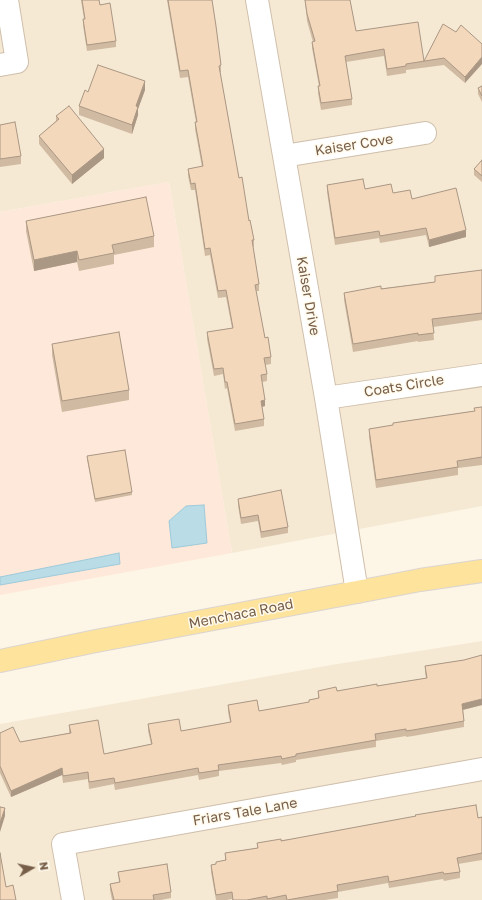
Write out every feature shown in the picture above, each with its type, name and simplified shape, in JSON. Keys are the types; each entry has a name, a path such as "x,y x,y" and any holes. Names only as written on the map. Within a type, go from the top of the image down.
{"main road":[{"name":"Menchaca Road","path":"0,660 420,580 482,571"}],"street":[{"path":"0,65 17,62 7,0"},
{"name":"Kaiser Drive","path":"257,0 326,398 357,592"},
{"name":"Kaiser Cove","path":"284,156 425,133"},
{"name":"Coats Circle","path":"326,398 482,375"},
{"name":"Friars Tale Lane","path":"73,900 63,844 482,768"}],"shaded area":[{"path":"0,0 482,0 482,506 232,553 169,182 0,212"},
{"path":"169,182 232,553 0,595 0,212"},
{"path":"482,641 482,900 0,900 0,724 331,665"}],"water":[{"path":"204,505 207,543 172,548 169,521 186,506"},
{"path":"119,553 120,564 0,585 0,577"}],"building":[{"path":"82,0 99,0 100,5 110,3 116,41 87,45"},
{"path":"168,0 212,0 221,65 219,66 239,178 242,177 249,221 250,220 254,240 252,240 259,284 255,285 265,338 268,337 271,357 264,358 267,374 261,375 265,400 261,401 264,419 235,424 223,368 214,369 207,332 233,328 226,290 218,291 210,248 205,249 195,183 191,184 188,169 203,166 188,70 180,71"},
{"path":"305,0 350,0 356,31 418,22 424,61 443,24 456,32 461,25 482,44 482,57 465,77 444,58 406,64 406,66 387,69 384,49 345,56 352,99 321,103 318,86 320,86 312,42 315,41 307,14"},
{"path":"98,65 145,81 136,106 138,107 132,125 79,106 85,90 88,92"},
{"path":"482,86 482,96 478,88"},
{"path":"69,106 104,149 72,175 39,136 59,119 56,116"},
{"path":"15,122 21,156 0,159 0,125"},
{"path":"482,160 482,176 474,169"},
{"path":"363,179 365,189 391,184 393,193 410,190 412,199 456,188 466,230 429,240 426,228 380,236 379,231 335,238 327,185"},
{"path":"146,197 154,236 112,245 114,253 79,260 77,251 34,260 26,221"},
{"path":"482,270 482,313 432,319 434,333 418,335 418,333 353,344 344,293 381,286 381,289 435,282 435,276"},
{"path":"119,332 129,390 62,401 52,344"},
{"path":"482,407 482,457 457,461 458,467 376,480 369,429 393,425 393,423 475,411 474,408"},
{"path":"125,450 132,492 95,499 87,456"},
{"path":"281,490 288,527 261,532 258,515 241,518 238,499"},
{"path":"482,655 482,699 462,704 464,721 413,730 406,731 406,729 375,734 376,740 296,754 296,756 282,759 281,756 218,765 219,770 199,773 198,768 115,783 114,778 89,782 88,772 63,776 62,768 11,791 0,766 0,733 13,727 20,742 71,733 69,725 98,720 104,754 152,744 148,724 179,719 181,731 231,722 228,705 257,700 259,711 309,702 309,700 319,698 318,691 336,687 337,691 377,684 377,686 427,678 425,666 464,660"},
{"path":"476,805 478,818 482,817 482,853 457,858 460,872 444,874 443,872 389,882 388,876 337,885 338,891 287,900 286,895 267,899 267,896 247,900 233,900 232,892 216,895 211,865 216,864 216,862 226,860 225,853 258,848 257,843 281,839 281,841 416,816 415,815"},
{"path":"0,807 5,808 0,823"},
{"path":"0,853 6,887 13,885 16,900 0,900"},
{"path":"167,864 171,892 153,895 154,900 114,900 110,884 120,882 118,872"}]}
